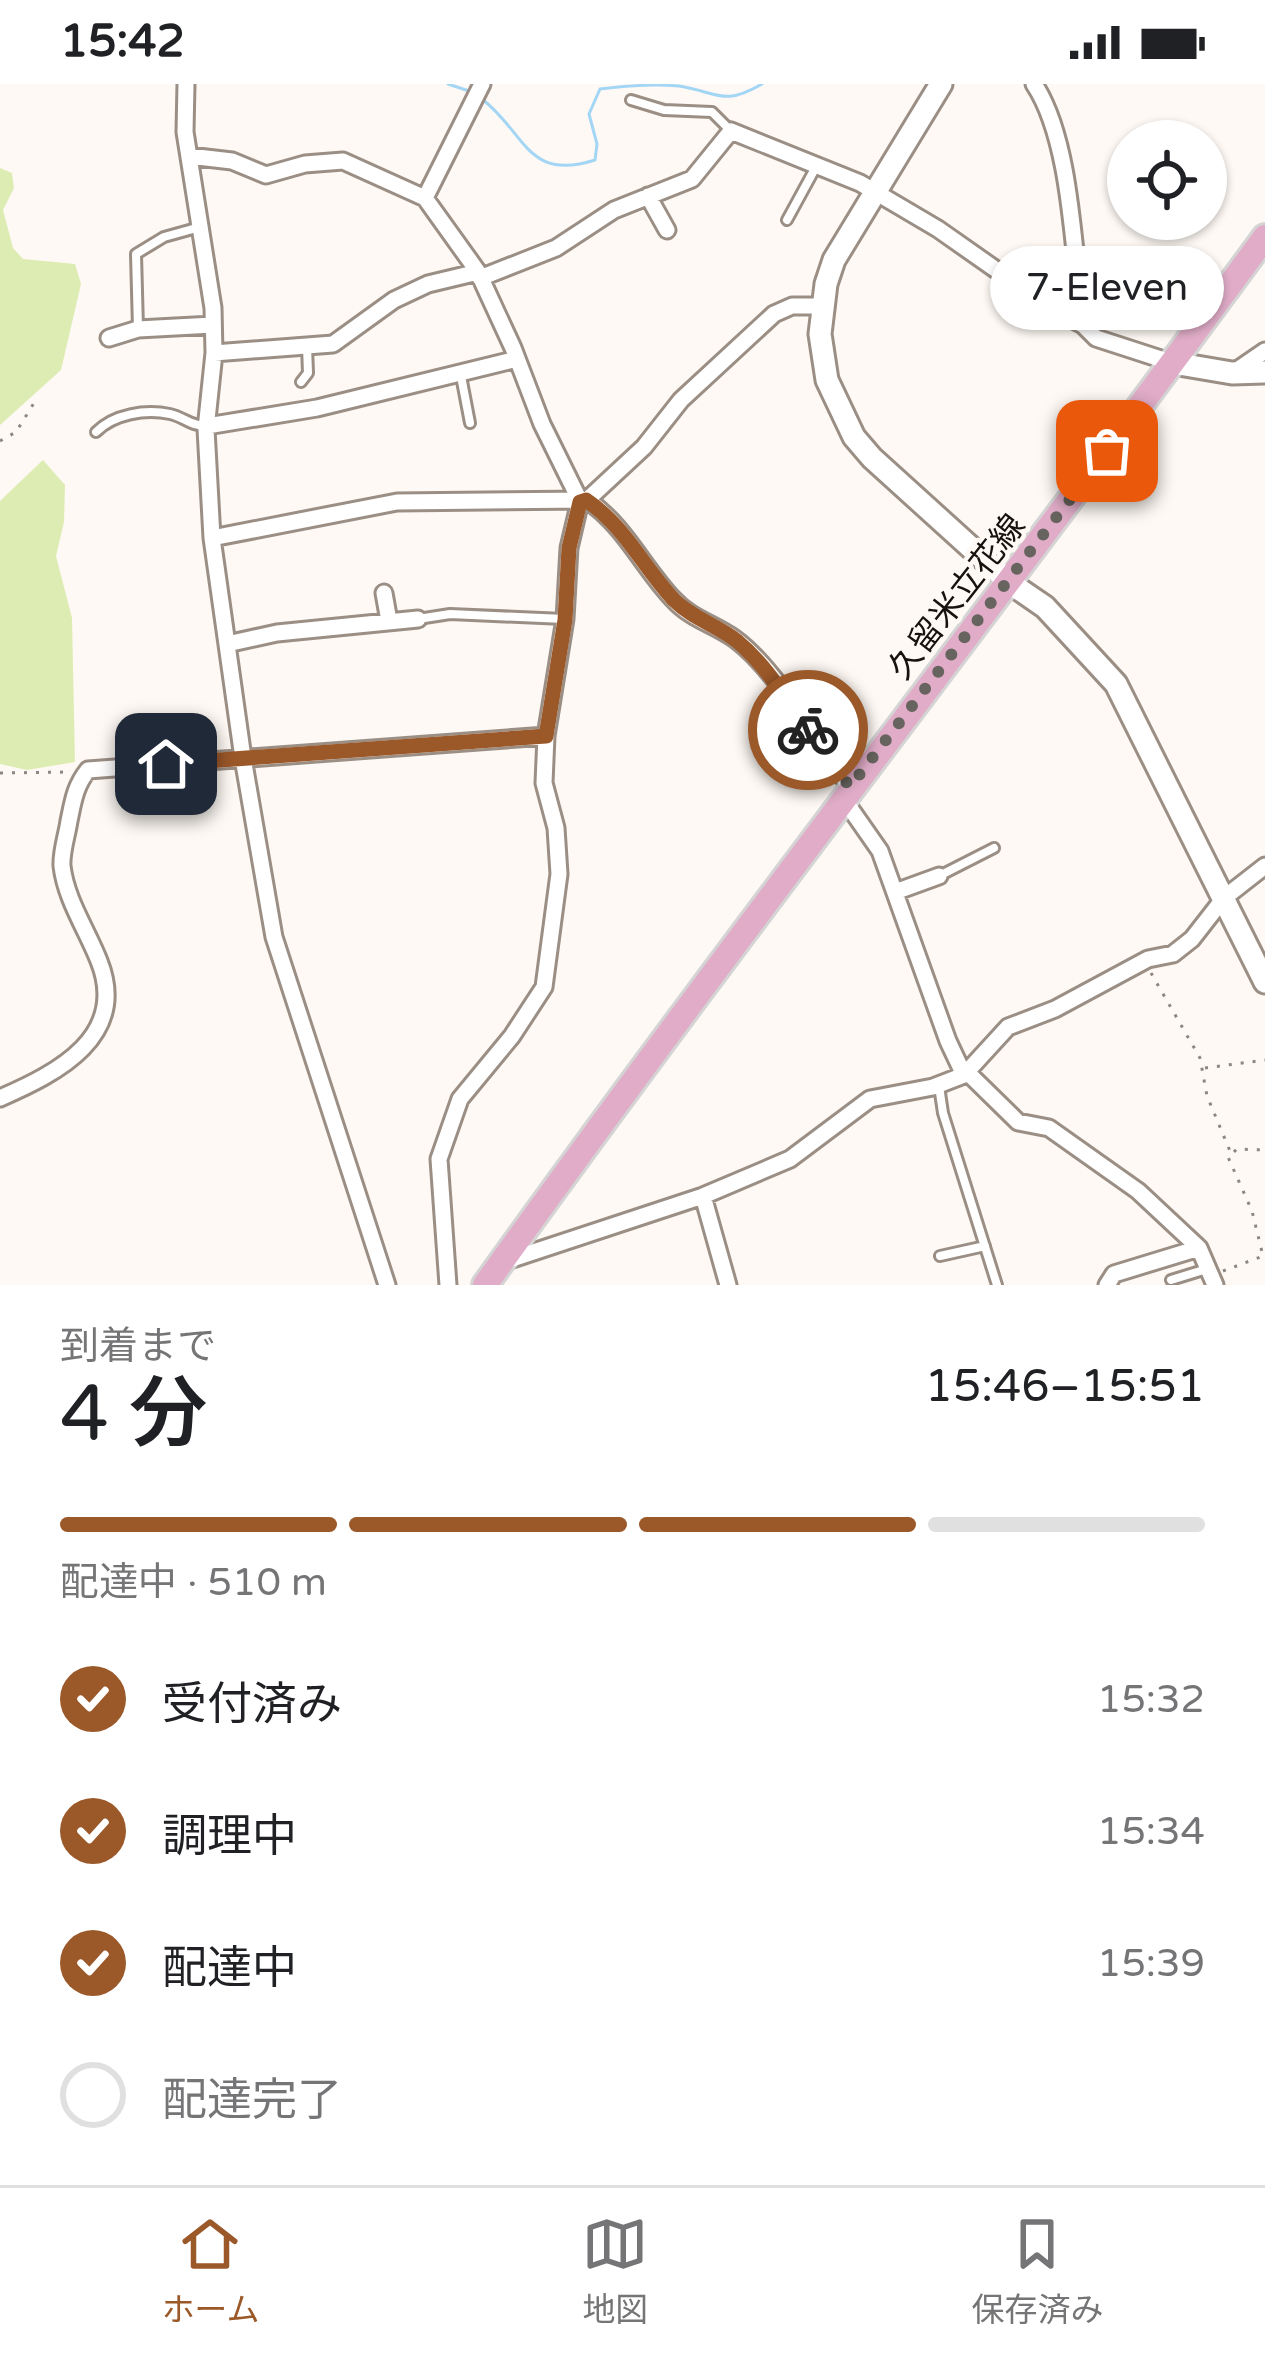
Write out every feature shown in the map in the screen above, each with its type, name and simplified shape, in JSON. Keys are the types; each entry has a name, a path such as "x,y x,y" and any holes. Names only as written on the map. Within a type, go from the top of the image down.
{"main road":[{"name":"久留米立花線","path":"485,1285 846,792 1010,583 1265,237"}],"street":[{"path":"186,84 184,132 207,257 213,325 207,426 212,538 243,758 274,937 387,1285"},
{"path":"424,198 482,84"},
{"path":"941,84 834,260 820,334 827,380 854,437 872,458 1010,583 1046,607 1116,685 1265,982"},
{"path":"1034,84 1046,102 1063,154 1082,325"},
{"path":"214,353 333,344 394,300 428,284 479,275 556,248 614,210 692,179 731,130 876,192 1096,338 1172,363 1232,373 1265,372"},
{"path":"189,156 232,161 266,175 305,164 343,161 424,198 479,275 542,424 583,501 615,523 672,598 697,621 734,638 763,666 846,792 880,851 965,1074 1018,1122 1049,1128 1138,1191 1199,1247 1212,1276"},
{"path":"648,196 667,230"},
{"path":"448,1285 439,1159 443,1140 460,1099 512,1036 544,986 560,874 556,828 544,783 546,736 565,620 569,548 583,501 644,447 681,400 774,314 792,306 823,306"},
{"path":"109,338 138,329 213,325"},
{"path":"1232,373 1265,351"},
{"path":"207,426 317,408 518,359"},
{"path":"212,538 397,502 583,501"},
{"path":"384,593 389,621"},
{"path":"227,644 277,633 418,619"},
{"path":"0,1098 56,1072 95,1037 104,1015 107,985 70,896 62,864 75,791 88,770 546,736"},
{"path":"501,1263 703,1196 790,1159 870,1100 939,1085 965,1074 1008,1027 1055,1010 1146,960 1173,954 1224,898 1265,866"},
{"path":"895,892 939,876"},
{"path":"703,1196 728,1285"},
{"path":"1107,1285 1114,1274 1199,1247"}],"lane":[{"path":"631,100 664,110 712,112 731,130"},
{"path":"787,220 817,165"},
{"path":"138,329 136,254 164,238 200,227"},
{"path":"302,382 308,373 307,346"},
{"path":"460,376 470,423"},
{"path":"96,432 105,423 140,413 173,414 190,426 207,426"},
{"path":"418,619 475,614 565,620"},
{"path":"939,876 994,848"},
{"path":"939,1085 943,1113 997,1285"},
{"path":"940,1256 985,1246"},
{"path":"1172,1280 1212,1276"}],"path":[{"path":"0,441 16,432 34,404"},
{"path":"0,773 88,770"},
{"path":"1146,960 1191,1039 1203,1068 1207,1096 1231,1151"},
{"path":"1203,1068 1265,1060"},
{"path":"1231,1151 1265,1150"},
{"path":"1212,1276 1263,1256 1252,1210 1232,1173 1231,1151"}],"green space":[{"path":"0,168 12,173 14,188 3,210 13,248 23,259 75,264 81,284 61,370 0,425"},
{"path":"43,460 65,485 64,522 56,556 72,618 75,762 27,770 0,764 0,501"}],"waterway":[{"path":"448,84 469,91"},
{"path":"482,99 541,159 572,165 595,160 597,144 589,114 600,89 670,85 729,96 762,84"}],"way so far":[{"path":"808,730 850,787 1107,451"}],"place":[{"name":"7-Eleven","path":"1107,451"}],"route":[{"path":"166,764 546,736 565,620 569,548 580,502 586,500 615,523 672,598 697,621 734,638 763,666 808,730"}]}
